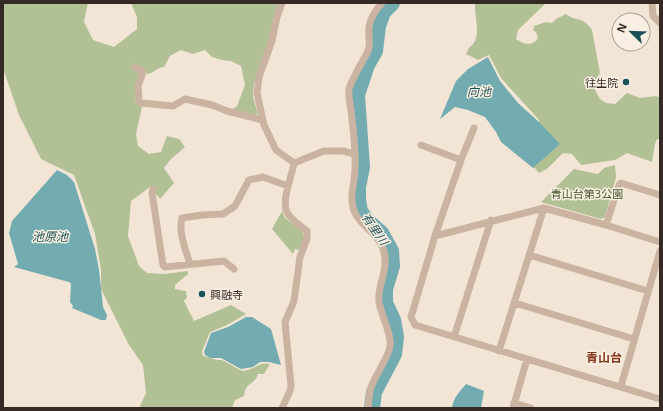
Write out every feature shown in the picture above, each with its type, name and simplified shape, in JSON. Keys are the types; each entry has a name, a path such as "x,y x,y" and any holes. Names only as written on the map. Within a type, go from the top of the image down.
{"street":[{"path":"282,3 277,17 272,41 259,77 257,94 264,126 276,150 294,163"},
{"path":"368,408 370,388 390,347 390,336 382,316 379,300 379,289 384,274 385,260 382,247 378,238 358,217 352,203 355,154 349,90 368,51 370,44 369,27 378,7 382,3"},
{"path":"652,3 653,16 660,23"},
{"path":"135,67 143,72 138,86 139,101 141,103 173,106 185,99 212,105 227,111 262,120"},
{"path":"474,128 461,160 435,236 411,317 415,325 660,399"},
{"path":"421,145 461,160"},
{"path":"294,163 324,150 343,151 355,154"},
{"path":"282,408 290,392 291,386 285,322 294,302 300,257 307,239 307,231 289,216 285,210 285,199 294,163"},
{"path":"190,264 183,241 181,223 182,218 222,214 235,206 249,180 263,177 288,186"},
{"path":"606,225 619,185 621,183 660,195"},
{"path":"153,189 152,193 163,265 165,267 224,261 234,269"},
{"path":"435,236 491,220 544,208 660,242"},
{"path":"499,351 544,208"},
{"path":"454,337 491,220"},
{"path":"621,386 660,251"},
{"path":"529,255 648,291"},
{"path":"515,303 634,339"},
{"path":"528,359 513,405 531,408"}],"green space":[{"path":"3,3 88,3 84,22 93,40 114,47 137,29 137,17 131,3 278,3 269,43 254,84 253,97 258,114 255,115 232,110 237,106 245,85 241,66 231,61 212,57 205,50 193,54 181,50 170,56 164,67 147,74 145,69 139,76 135,88 136,102 142,107 136,134 138,146 149,154 161,152 167,136 179,139 185,147 170,160 164,168 174,183 160,199 150,187 131,201 128,236 139,266 147,273 164,274 188,271 188,274 175,285 175,289 186,291 187,297 184,301 194,321 231,305 246,314 227,325 210,332 202,351 203,356 222,360 242,371 262,364 270,364 264,374 258,374 246,388 244,396 235,400 232,408 139,408 146,393 143,365 129,345 101,289 101,270 95,234 74,175 41,159 19,115 4,71"},
{"path":"475,3 546,3 518,30 516,39 527,44 533,43 538,38 536,32 533,30 534,26 546,22 552,23 556,19 566,14 586,23 592,30 600,73 594,84 594,88 600,99 606,103 615,104 627,93 640,98 656,96 660,98 660,139 657,139 655,144 652,162 627,153 615,160 581,165 572,154 563,153 547,169 539,173 534,167 537,127 539,120 501,78 489,55 478,60 466,54 468,49 475,41 477,32"},
{"name":"青山台第3公園","path":"615,165 616,177 605,217 601,219 541,202 574,169 598,174 604,168"},
{"path":"282,211 285,218 303,233 304,238 299,250 295,249 293,254 272,229"}],"water":[{"name":"向池","path":"488,57 500,81 518,103 560,144 533,168 501,142 485,117 468,110 455,107 440,119 456,81 468,69"},
{"name":"池原池","path":"57,170 67,175 74,182 95,249 103,307 107,315 106,320 101,320 72,308 73,306 70,302 71,284 69,282 14,267 18,264 9,233 12,221"},
{"path":"246,317 252,317 271,329 281,365 269,362 260,362 253,367 241,369 221,358 210,358 205,355 204,352 211,333 228,327"},
{"path":"466,384 484,391 481,408 452,408 455,398"}],"waterway":[{"name":"有里川","path":"372,408 374,392 394,354 396,337 393,320 385,303 385,289 392,266 391,251 381,233 366,220 360,211 358,200 358,187 362,167 357,95 367,65 375,51 378,26 383,12 392,3"}],"place":[{"name":"往生院","path":"626,82"},
{"name":"興融寺","path":"202,294"}],"district":[{"name":"青山台","path":"604,357"}]}
